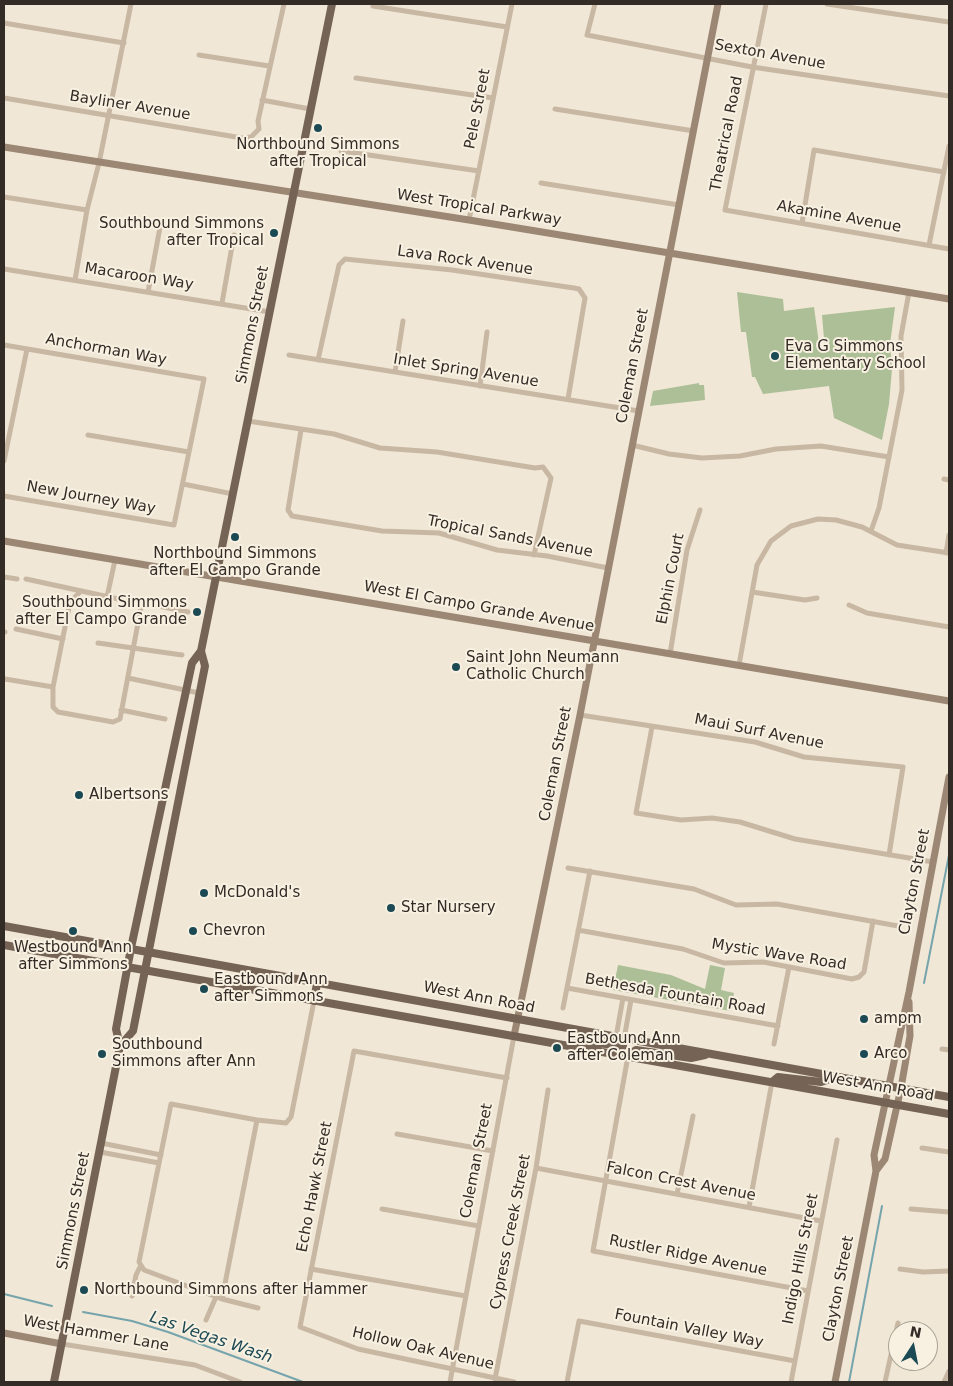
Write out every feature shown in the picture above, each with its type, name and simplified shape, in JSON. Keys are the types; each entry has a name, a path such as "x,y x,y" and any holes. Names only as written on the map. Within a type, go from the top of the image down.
{"main road":[{"name":"Simmons Street","path":"54,1382 120,1046 116,1029 131,948 192,663 201,651 332,4"},
{"name":"Simmons Street","path":"120,1046 133,1031 205,666 201,651"},
{"name":"West Ann Road","path":"4,926 949,1097"},
{"name":"West Ann Road","path":"4,945 885,1101 949,1114"},
{"path":"314,1001 317,983"},
{"path":"563,1044 588,1042 623,1046 620,1038"},
{"path":"628,1056 636,1050 691,1058 710,1054"},
{"path":"772,1082 778,1077 821,1082 838,1076"}],"street":[{"path":"75,280 87,210 99,163 132,4"},
{"path":"284,4 262,100 310,109"},
{"name":"Pele Street","path":"469,220 512,4"},
{"name":"Sexton Avenue","path":"595,4 587,35 752,67 949,96"},
{"name":"Coleman Street","path":"450,1382 517,1020 580,715 718,4"},
{"name":"Theatrical Road","path":"725,210 766,4"},
{"path":"827,4 858,6 949,22"},
{"path":"373,6 507,28"},
{"path":"4,23 124,43"},
{"path":"199,55 269,66"},
{"path":"356,78 493,98"},
{"name":"Bayliner Avenue","path":"4,98 242,138 251,138 259,129 258,121 262,100"},
{"path":"555,109 694,131"},
{"path":"929,245 949,146"},
{"name":"West Tropical Parkway","path":"4,148 469,220 949,299"},
{"path":"802,223 814,150 944,172"},
{"path":"341,151 479,171"},
{"path":"541,183 679,205"},
{"path":"4,197 87,210"},
{"name":"Akamine Avenue","path":"725,210 949,249"},
{"path":"148,292 161,222"},
{"path":"222,303 234,234"},
{"name":"Lava Rock Avenue","path":"318,360 341,261 350,258 452,270 574,288 580,289 584,302 568,400"},
{"name":"Macaroon Way","path":"4,269 270,312"},
{"path":"871,531 879,508 902,390 901,336 908,292"},
{"path":"395,372 403,321"},
{"path":"480,386 488,332"},
{"name":"Anchorman Way","path":"4,346 204,379 189,452"},
{"path":"4,461 27,349"},
{"name":"Inlet Spring Avenue","path":"289,355 639,411"},
{"path":"4,420 12,422"},
{"path":"248,421 334,434 380,448 437,452 534,468 543,467 551,478 534,555"},
{"name":"Tropical Sands Avenue","path":"302,430 288,510 292,516 382,531 439,533 497,550 608,568"},
{"path":"88,435 189,452 183,484 233,494"},
{"path":"632,446 669,454 702,458 740,456 776,449 820,446 889,457"},
{"name":"New Journey Way","path":"4,496 174,525 183,484"},
{"name":"Elphin Court","path":"670,654 687,550 700,510"},
{"path":"739,665 757,565 771,541 784,530 799,522 818,519 846,522 871,531 897,545 948,553 949,535"},
{"name":"West El Campo Grande Avenue","path":"4,541 949,701"},
{"path":"107,597 115,560"},
{"path":"4,577 17,579"},
{"path":"26,578 74,588 80,592 137,603 141,607"},
{"path":"80,592 70,602 53,687 53,707 58,712 117,722 128,678 141,607"},
{"path":"752,592 805,600 817,598"},
{"path":"141,607 149,604 188,612"},
{"path":"849,605 867,613 949,627"},
{"path":"16,629 63,639"},
{"path":"98,643 133,650 159,650 182,655"},
{"path":"128,678 200,693"},
{"path":"5,679 53,687"},
{"path":"121,710 165,719"},
{"name":"Maui Surf Avenue","path":"580,715 755,742 804,757 903,767 889,855"},
{"path":"652,727 636,813 681,820 712,818 740,822 795,839 933,862"},
{"name":"Clayton Street","path":"835,1382 876,1171 874,1155 898,1033 909,992 949,777"},
{"path":"568,868 694,889 736,905 778,904 898,926"},
{"path":"563,1008 590,871"},
{"name":"Mystic Wave Road","path":"578,930 683,949 724,963 763,962 852,979 859,977 864,972 873,921"},
{"path":"774,1044 789,967"},
{"name":"Bethesda Fountain Road","path":"567,988 778,1026"},
{"name":"Clayton Street","path":"876,1171 886,1159 910,1036 909,992"},
{"path":"620,1038 623,998"},
{"path":"620,1038 631,1000"},
{"path":"132,1296 136,1275 140,1266 139,1262 171,1104 281,1124 286,1123 291,1117 314,1001"},
{"path":"898,1033 910,1036"},
{"path":"942,1049 949,1050"},
{"name":"Echo Hawk Street","path":"300,1327 354,1051 507,1078"},
{"path":"606,1181 628,1056"},
{"path":"749,1207 772,1082"},
{"name":"Cypress Creek Street","path":"495,1379 536,1168 548,1090"},
{"path":"677,1194 693,1116"},
{"path":"222,1299 257,1120"},
{"path":"397,1134 493,1151"},
{"name":"Indigo Hills Street","path":"791,1382 836,1140"},
{"path":"101,1142 161,1155"},
{"path":"922,1148 949,1152"},
{"path":"100,1152 159,1163"},
{"name":"Falcon Crest Avenue","path":"536,1168 821,1221"},
{"name":"Rustler Ridge Avenue","path":"606,1181 593,1251 808,1291"},
{"path":"382,1208 479,1226"},
{"path":"911,1209 949,1212"},
{"path":"140,1266 144,1270 216,1297 258,1308"},
{"path":"311,1269 466,1296"},
{"path":"900,1269 923,1272 949,1271"},
{"path":"206,1320 216,1297"},
{"name":"Fountain Valley Way","path":"567,1382 579,1321 795,1362"},
{"name":"Hollow Oak Avenue","path":"300,1327 358,1349 452,1371 514,1382"},
{"name":"West Hammer Lane","path":"4,1333 195,1365 240,1382"},
{"path":"885,1382 888,1368"},
{"path":"944,1382 949,1371"}],"green space":[{"path":"737,292 783,299 784,311 814,307 820,351 825,350 822,315 895,307 890,344 892,369 889,404 882,440 834,418 829,386 763,394 755,377 752,377 746,332 741,332"},
{"path":"699,383 699,385 704,385 705,400 650,406 653,391"},
{"path":"618,965 671,975 705,989 710,965 725,968 721,990 734,993 731,1011 613,990"}],"waterway":[{"path":"924,983 949,855"},
{"path":"849,1382 882,1206"},
{"name":"Las Vegas Wash","path":"4,1294 52,1306"},
{"name":"Las Vegas Wash","path":"83,1312 132,1321 168,1332 303,1382"}],"place":[{"name":"Northbound Simmons after Tropical","path":"318,128"},
{"name":"Southbound Simmons after Tropical","path":"274,233"},
{"name":"Eva G Simmons Elementary School","path":"775,356"},
{"name":"Northbound Simmons after El Campo Grande","path":"235,537"},
{"name":"Southbound Simmons after El Campo Grande","path":"197,612"},
{"name":"Saint John Neumann Catholic Church","path":"456,667"},
{"name":"Albertsons","path":"79,795"},
{"name":"McDonald's","path":"204,893"},
{"name":"Star Nursery","path":"391,908"},
{"name":"Westbound Ann after Simmons","path":"73,931"},
{"name":"Chevron","path":"193,931"},
{"name":"Eastbound Ann after Simmons","path":"204,989"},
{"name":"ampm","path":"864,1019"},
{"name":"Eastbound Ann after Coleman","path":"557,1048"},
{"name":"Southbound Simmons after Ann","path":"102,1054"},
{"name":"Arco","path":"864,1054"},
{"name":"Northbound Simmons after Hammer","path":"84,1290"}]}
